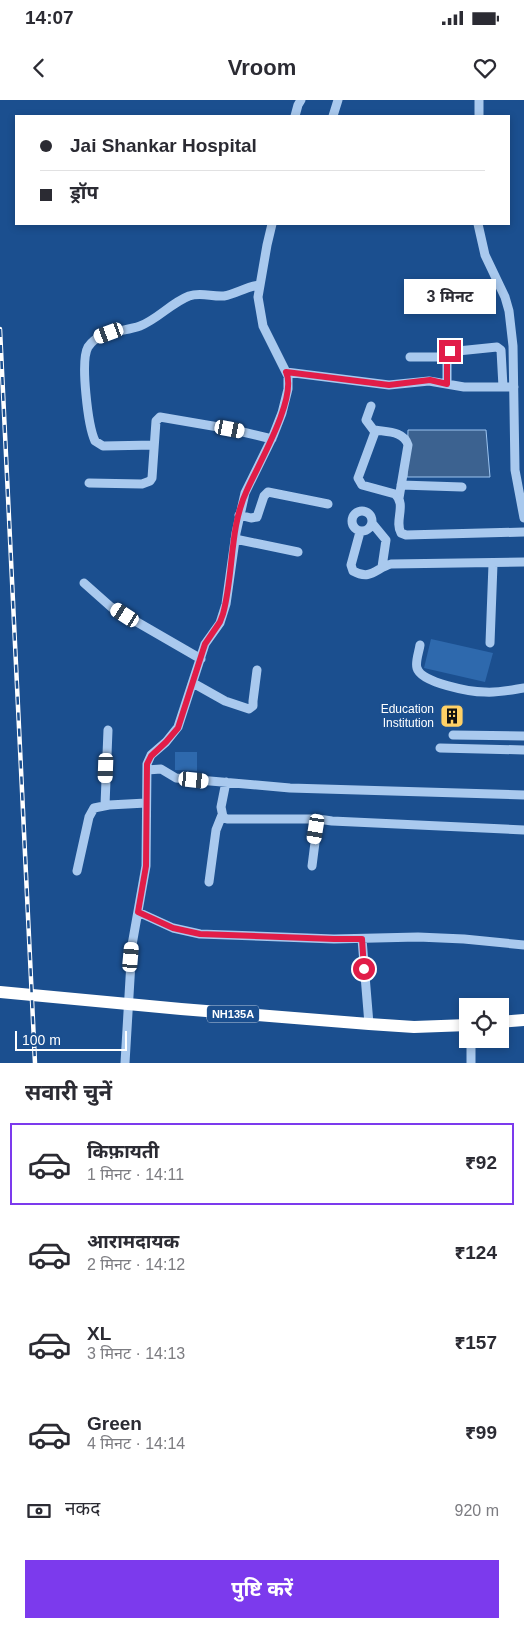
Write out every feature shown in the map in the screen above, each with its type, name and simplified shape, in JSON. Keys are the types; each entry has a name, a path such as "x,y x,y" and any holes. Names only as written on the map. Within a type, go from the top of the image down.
{"highway":[{"name":"NH135A","path":"0,992 369,1024 459,1025"},
{"path":"509,1021 524,1020"}],"street":[{"path":"295,115 298,105 302,100"},
{"path":"333,115 338,100"},
{"path":"478,115 479,100"},
{"path":"125,1063 132,945 146,866 147,764 151,756 178,728 208,638 220,622 223,614 239,515 245,493 272,439 282,413 288,389 289,382 286,372 263,326 259,306 260,285 272,225"},
{"path":"478,225 484,255 509,311 518,391 515,470 524,518"},
{"path":"154,445 103,446 95,442 86,393 85,372 88,348 98,338 142,325 188,297 201,294 225,296 260,285"},
{"path":"447,384 447,357 450,351 499,347 501,350 503,387"},
{"path":"410,357 447,357"},
{"path":"286,372 389,385 430,380 464,387 503,387 518,391"},
{"path":"371,406 366,420 375,430 402,435 407,441 408,445 399,498 399,529 403,534 524,532"},
{"path":"89,483 142,484 150,481 152,478 156,421 160,417 230,429 272,439"},
{"path":"375,430 358,481 362,485 395,494 399,498"},
{"path":"401,485 462,487"},
{"path":"239,515 256,518 264,496 268,492 328,504"},
{"path":"372,522 367,530 360,532 354,528 351,522 355,513 361,511 368,513 372,518 372,522 386,540 382,567"},
{"path":"360,532 351,565 353,571 362,575 367,575 391,564 493,564 524,562"},
{"path":"235,539 298,552"},
{"path":"490,643 493,564"},
{"path":"84,583 111,606 201,659"},
{"path":"420,645 416,664 417,669 423,677 432,681 483,692 524,688"},
{"path":"193,684 225,701 249,709 253,706 257,670"},
{"path":"105,805 108,730"},
{"path":"453,734 524,736"},
{"path":"440,748 524,750"},
{"path":"147,770 161,769 176,778 290,788 524,794"},
{"path":"209,882 216,830 222,815 221,807 226,782"},
{"path":"77,871 89,817 94,808 105,805 146,803"},
{"path":"222,815 227,819 318,819 524,830"},
{"path":"312,866 318,819"},
{"path":"138,912 173,928 200,934 334,939 418,937 524,945"},
{"path":"362,939 369,1024"},
{"path":"471,1048 471,1063"}],"shaded area":[{"path":"408,430 486,430 490,477 407,477"},
{"path":"431,639 493,653 485,682 424,668"},
{"path":"175,752 197,752 197,771 175,770"}],"railway":[{"path":"0,329 35,1063"}],"place":[{"name":"Education Institution","path":"452,716"}],"route":[{"path":"364,969 362,939 200,934 161,924 138,912 146,866 147,764 151,756 178,728 205,644 217,627 223,614 236,534 245,493 282,413 289,382 286,372 338,377 389,385 430,380 447,384 447,354 450,351"}]}
